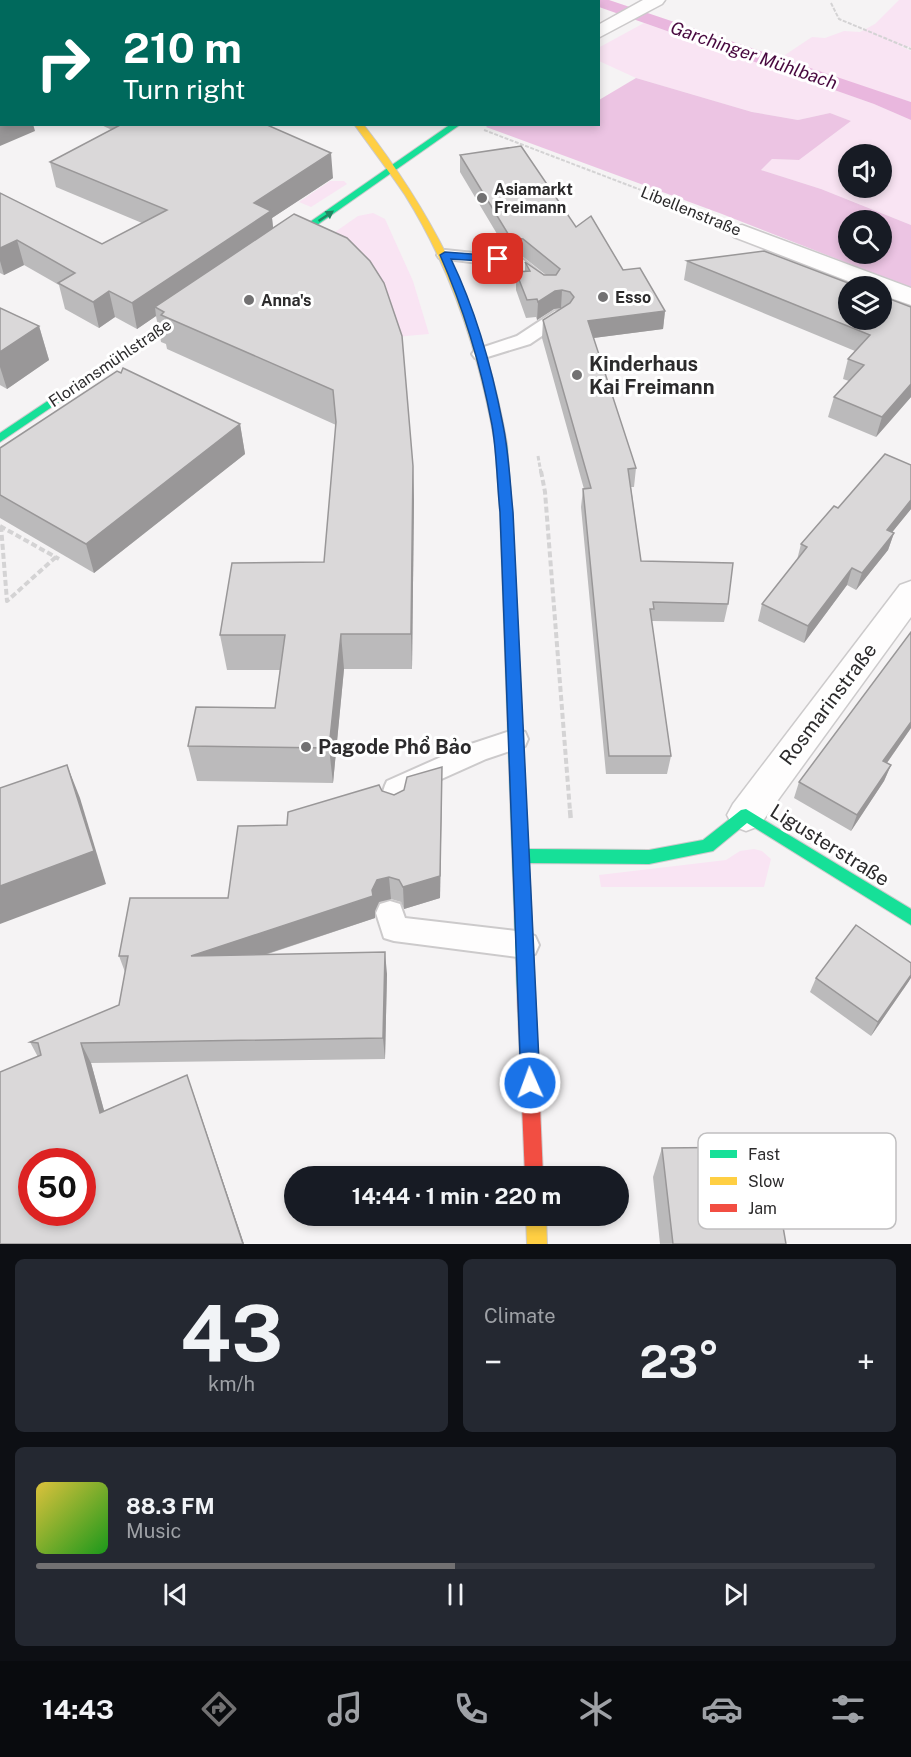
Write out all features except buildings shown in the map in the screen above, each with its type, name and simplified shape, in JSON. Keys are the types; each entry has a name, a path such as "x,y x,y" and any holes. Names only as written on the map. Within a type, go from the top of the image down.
{"main road":[{"path":"360,126 394,168 427,218 445,255 461,290 481,354 498,427 506,512 534,1166"},
{"path":"266,256 454,126"},
{"name":"Floriansmühlstraße","path":"3,432 208,296"},
{"name":"Ligusterstraße","path":"521,856 650,857 707,846 746,815 911,918"},
{"path":"536,1226 537,1244"}],"street":[{"path":"600,32 651,3"},
{"name":"Libellenstraße","path":"742,232 911,297"},
{"name":"Rosmarinstraße","path":"746,815 911,593"}],"lane":[{"path":"445,255 515,262 549,287"},
{"path":"481,354 513,346 544,329 561,315"},
{"path":"394,805 396,788 477,752 516,739"},
{"path":"390,913 394,929 525,945"}],"path":[{"path":"831,3 839,19 911,49"},
{"name":"Libellenstraße","path":"478,128 737,227 742,232"},
{"path":"1,526 58,558 7,601 1,526"}],"shaded area":[{"path":"899,0 911,0 911,47 900,46 911,51 911,102 779,59 812,37 825,38 844,31 860,32 875,24"},
{"path":"644,23 874,104 911,120 911,225 892,217 892,210 874,210 844,198 892,198 892,144 838,144 838,196 761,170 772,159 799,160 851,121 830,113 798,120 752,112 636,78 600,61 600,47"},
{"path":"636,78 752,112 798,120 830,113 851,121 799,160 772,159 761,170 821,189 838,196 838,198 874,210 838,210 838,259 486,127 600,126 600,99"},
{"path":"330,181 344,181 347,184 311,207 299,202"},
{"path":"373,213 385,219 413,281 429,334 395,337 308,251 358,216"},
{"path":"892,217 911,225 911,288 892,281 892,276 880,276 850,264 892,264"},
{"path":"754,849 762,851 771,859 764,887 601,887 599,875 726,860 740,851"}],"water":[{"name":"Garchinger Mühlbach","path":"600,0 609,0 911,102 911,120 874,104 600,7"}],"traffic: fast":[{"path":"277,249 454,126"},
{"path":"0,438 197,304"},
{"path":"501,444 506,512 526,990"},
{"path":"521,856 649,857 707,846 746,815 911,918"}],"traffic: slow":[{"path":"360,126 410,196 452,274 483,357 501,444"},
{"path":"536,1226 537,1244"}],"traffic: jam":[{"path":"526,990 534,1166"}],"place":[{"name":"Asiamarkt Freimann","path":"482,198"},
{"name":"Esso","path":"603,297"},
{"name":"Anna's","path":"249,300"},
{"name":"Kinderhaus Kai Freimann","path":"577,375"},
{"name":"Pagode Phổ Bảo","path":"306,747"}],"route":[{"path":"498,259 445,255 461,290 478,344 498,427 506,512 530,1083"}]}
